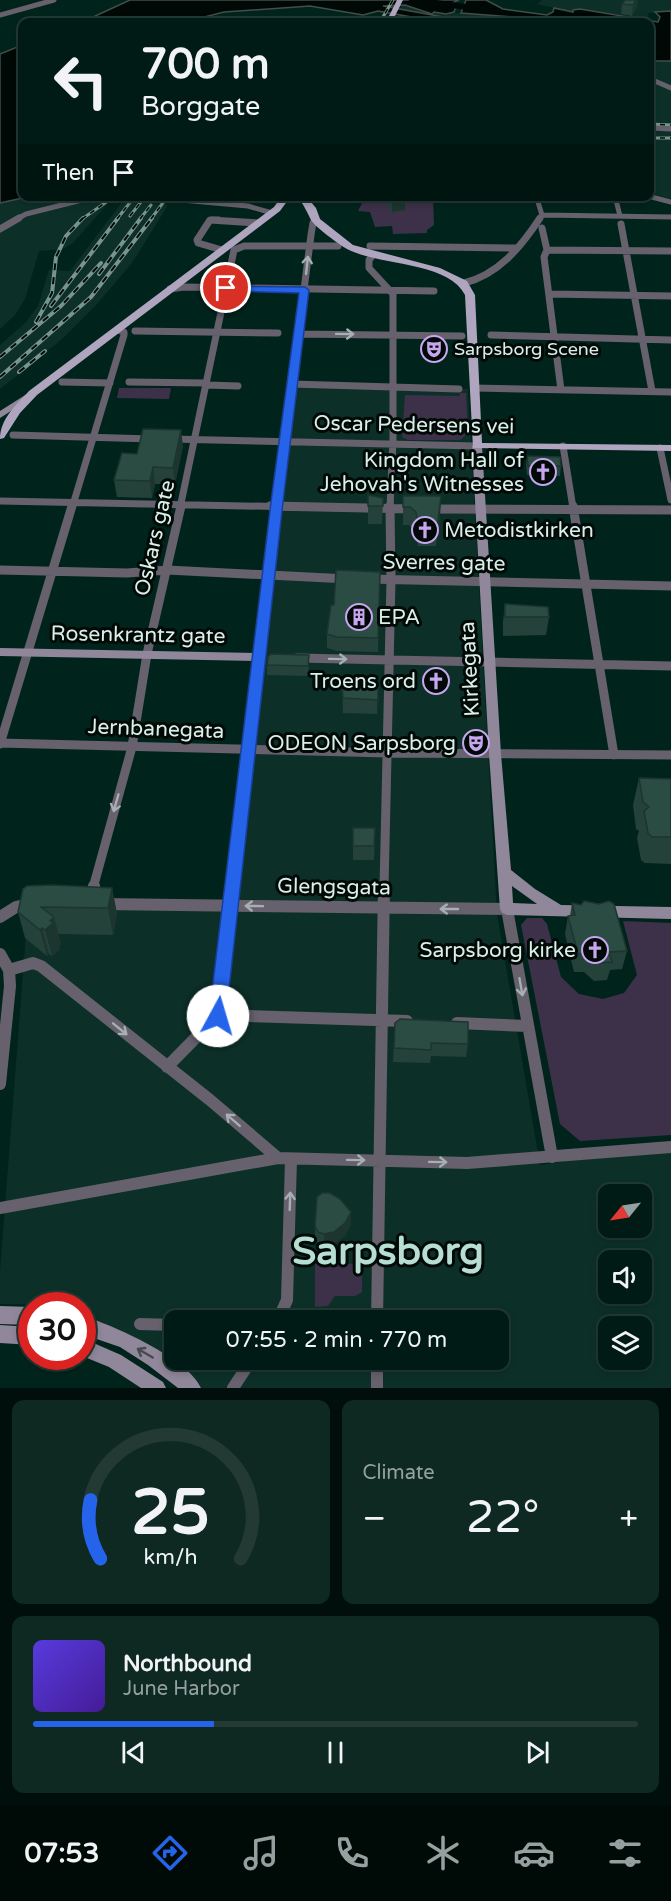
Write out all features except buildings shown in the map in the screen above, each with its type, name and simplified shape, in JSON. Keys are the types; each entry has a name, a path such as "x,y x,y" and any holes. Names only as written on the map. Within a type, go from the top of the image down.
{"main road":[{"path":"391,18 400,0"},
{"path":"274,211 283,201"},
{"path":"0,436 16,411 33,393 274,211 294,201"},
{"path":"306,201 312,208 316,220 350,247 437,270 464,283"},
{"name":"Kirkegata","path":"464,283 470,295 477,446"},
{"name":"Oscar Pedersens vei","path":"477,446 666,448"}],"street":[{"path":"0,15 54,0"},
{"path":"654,80 671,88"},
{"path":"654,128 671,129"},
{"path":"654,198 671,202"},
{"path":"0,229 26,214 78,201"},
{"path":"192,201 248,206 274,211"},
{"path":"538,201 542,214"},
{"path":"616,201 652,391"},
{"path":"542,214 621,220 671,217"},
{"path":"464,283 489,275 515,248 542,214"},
{"path":"222,250 198,243 197,240 210,220 258,223"},
{"path":"167,1067 218,1016 247,750 264,657 268,576 276,507 309,247 313,223 316,220"},
{"path":"542,228 547,250 544,257 561,390"},
{"name":"Oskars gate","path":"82,904 132,747 147,654 236,248 244,246 309,247"},
{"path":"309,247 338,246"},
{"path":"378,1310 383,909 391,580 393,294 369,268 369,260 372,251 515,248"},
{"path":"547,250 671,251"},
{"path":"170,289 434,291"},
{"path":"549,294 671,296"},
{"path":"0,743 95,437 124,335 124,332 118,330"},
{"path":"135,331 278,333"},
{"path":"298,334 462,336"},
{"path":"491,335 671,340"},
{"path":"62,382 110,383"},
{"path":"129,382 238,386"},
{"path":"292,384 459,389"},
{"path":"474,388 671,392"},
{"path":"0,415 33,393"},
{"name":"Oscar Pedersens vei","path":"13,435 477,446"},
{"name":"Kirkegata","path":"477,446 495,754 507,909 552,1157"},
{"path":"563,446 614,755"},
{"path":"666,448 671,500"},
{"path":"0,501 181,506 572,511 671,510"},
{"name":"Sverres gate","path":"0,570 127,573 167,570 391,580 671,586"},
{"name":"Rosenkrantz gate","path":"0,652 264,657"},
{"path":"291,658 671,666"},
{"name":"Jernbanegata","path":"0,743 388,753 671,755"},
{"path":"504,872 530,893 559,910"},
{"path":"0,917 16,907 30,903 42,903"},
{"name":"Glengsgata","path":"82,904 671,913"},
{"path":"0,954 9,970 10,986 0,1077"},
{"path":"9,970 33,963 41,966 284,1158"},
{"path":"218,1016 418,1022"},
{"path":"442,1023 528,1026"},
{"path":"0,1208 284,1158 466,1163 671,1147"},
{"path":"282,1310 287,1300 284,1158"},
{"path":"0,1315 18,1316"},
{"path":"140,1324 164,1325"},
{"path":"96,1330 129,1343 162,1363 192,1388"},
{"path":"0,1334 18,1335"},
{"path":"96,1353 115,1360 156,1388"},
{"path":"233,1388 245,1370"},
{"path":"377,1370 377,1388"}],"shaded area":[{"path":"130,0 459,0 452,3 457,4 454,12 446,14 434,12 432,14 405,5 383,6 449,18 417,18 378,11 363,15 310,6 224,12 204,18 93,17"},
{"path":"466,0 486,0 503,9 547,15 553,12 554,8 573,12 573,10 580,9 634,18 527,18 461,13"},
{"path":"543,0 671,0 671,11 648,13 649,18 642,18 580,9 573,12 537,4"},
{"path":"402,5 419,8 432,14 434,12 461,13 528,18 448,18 400,10"},
{"path":"671,11 671,61 654,61 654,21 658,22 660,17 655,12"},
{"path":"18,47 18,199 0,203 0,54"},
{"path":"654,61 671,61 671,199 654,194"},
{"path":"18,198 18,201 111,201 73,243 63,249 39,251 25,299 15,315 0,329 0,203"},
{"path":"123,201 149,201 148,203 168,205 132,263 97,304 61,340 0,389 0,345 26,322 38,306 49,270 70,271"},
{"path":"363,201 433,201 434,225 427,230 427,233 393,234 392,226 375,227 370,212 358,211"},
{"path":"292,384 468,389 497,914 540,1165 627,1151 671,1150 671,1388 200,1388 178,1370 509,1370 509,1310 164,1310 164,1359 143,1342 96,1321 96,1292 18,1292 18,1304 0,1304 0,1271 28,909 229,906"},
{"path":"119,388 171,388 169,399 117,398"},
{"path":"460,393 466,393 468,433 460,440 408,440 402,437 405,395 460,396"},
{"path":"527,918 542,918 547,924 561,977 579,994 603,999 624,993 637,975 623,921 671,923 671,1135 580,1141 560,1124 521,925"},
{"path":"315,1262 357,1264 362,1269 362,1292 355,1296 335,1296 328,1306 315,1307"}],"waterway":[{"path":"413,0 490,10"}],"railway":[{"path":"382,18 393,0"},
{"path":"654,124 671,125"},
{"path":"654,138 671,138"},
{"path":"82,219 108,201"},
{"path":"117,219 131,201"},
{"path":"130,216 142,201"},
{"path":"151,219 164,201"},
{"path":"140,219 151,205"},
{"path":"51,306 118,218"},
{"path":"99,274 141,218"},
{"path":"0,377 91,297 152,218"},
{"path":"36,322 52,293 56,257 66,236 82,219"},
{"path":"0,357 61,306 101,263"},
{"path":"19,372 45,351"}],"place":[{"name":"Sarpsborg Scene","path":"434,349"},
{"name":"Kingdom Hall of Jehovah's Witnesses","path":"543,472"},
{"name":"Metodistkirken","path":"425,530"},
{"name":"EPA","path":"359,617"},
{"name":"Troens ord","path":"436,681"},
{"name":"ODEON Sarpsborg","path":"476,743"},
{"name":"Sarpsborg kirke","path":"595,950"}],"district":[{"name":"Sarpsborg","path":"388,1251"}],"route":[{"path":"218,1016 247,750 305,290 226,288"}]}
